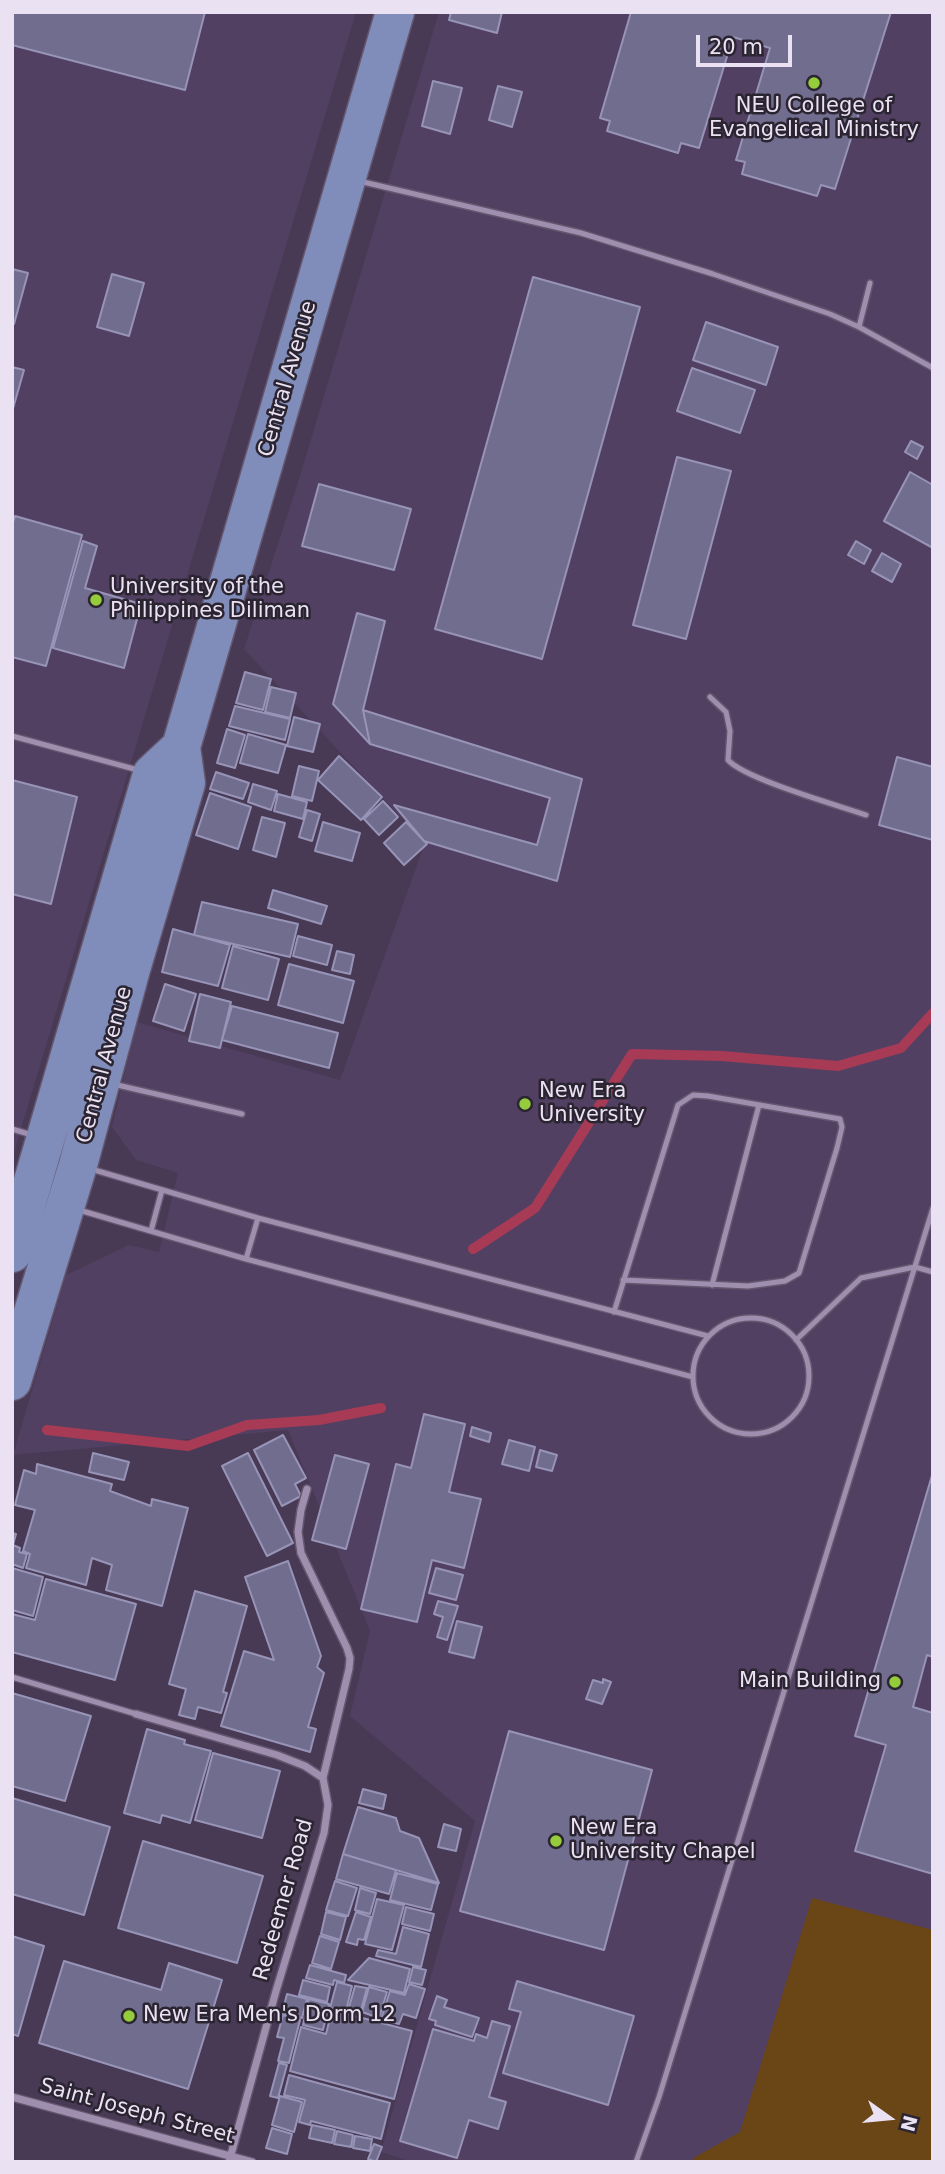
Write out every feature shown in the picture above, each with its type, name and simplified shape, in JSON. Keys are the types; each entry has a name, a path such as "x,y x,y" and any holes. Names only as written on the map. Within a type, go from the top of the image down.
{"main road":[{"name":"Central Avenue","path":"12,1381 47,1201 49,1151 131,969 171,772 395,12"},
{"name":"Central Avenue","path":"12,1253 47,1201"}],"street":[{"name":"Redeemer Road","path":"230,2159 276,1990 324,1833 328,1805 323,1778 341,1708 350,1658 302,1553 298,1532 307,1489"},
{"path":"136,1714 277,1755 305,1766 323,1778"},
{"name":"Saint Joseph Street","path":"12,2097 230,2159 252,2162"}],"lane":[{"path":"347,178 581,233 778,296 859,327 933,368"},
{"path":"859,327 870,283"},
{"path":"710,697 726,712 730,731 728,760 732,764 756,776 866,815"},
{"path":"12,736 171,772"},
{"path":"113,1084 242,1114"},
{"path":"614,1312 678,1105 692,1095 839,1119 842,1127 837,1147 799,1273 785,1281 748,1286 624,1280"},
{"path":"712,1285 759,1105"},
{"path":"49,1151 162,1190 258,1219 708,1336"},
{"path":"151,1231 162,1190"},
{"path":"47,1201 246,1259 693,1377"},
{"path":"636,2162 659,2098 933,1208"},
{"path":"246,1259 258,1219"},
{"path":"796,1340 860,1279 915,1266 933,1272"},
{"path":"753,1318 769,1321 796,1340 809,1370 803,1403 793,1416 780,1427 749,1435 732,1432 718,1425 705,1413 697,1399 693,1377 699,1350 708,1336 721,1326 736,1320 753,1318"},
{"path":"12,1677 136,1714"}],"shaded area":[{"name":"University of the Philippines Diliman","path":"12,12 356,12 12,1159"},
{"name":"New Era University","path":"439,12 933,12 933,2162 412,2162 381,2152 475,1821 350,1716 370,1631 288,1430 13,1455 66,1275 129,1245 159,1252 178,1173 136,1160 112,1127 137,1022 340,1080 425,843 244,649 300,476"},
{"path":"812,1898 933,1930 933,2162 691,2162 695,2157 740,2132"}],"building":[{"path":"12,12 205,12 185,90 12,45"},
{"path":"451,12 502,12 497,33 449,20"},
{"name":"NEU College of Evangelical Ministry","path":"631,12 891,12 835,189 821,185 817,196 742,174 745,162 736,160 770,48 733,37 699,148 681,143 678,153 607,131 610,121 600,118"},
{"path":"433,81 462,88 450,134 422,126"},
{"path":"498,86 522,92 512,127 489,120"},
{"path":"12,269 28,273 14,324 12,323"},
{"path":"112,274 144,283 129,336 97,327"},
{"path":"533,277 640,307 542,659 435,629"},
{"path":"706,322 778,347 766,385 693,360"},
{"path":"12,367 24,370 12,412"},
{"path":"692,368 755,390 740,433 677,411"},
{"path":"911,441 923,447 917,459 905,452"},
{"path":"677,457 731,471 686,639 633,625"},
{"path":"910,472 933,485 933,548 884,521"},
{"path":"319,484 411,509 394,570 302,546"},
{"path":"15,516 82,535 46,666 12,657 12,525"},
{"path":"83,541 97,546 85,588 141,604 124,668 53,648"},
{"path":"856,541 871,550 864,564 848,555"},
{"path":"882,553 901,564 892,582 872,571"},
{"path":"357,613 385,621 363,710 370,744 333,704"},
{"path":"245,672 271,679 263,710 236,703"},
{"path":"271,687 296,693 290,718 265,712"},
{"path":"235,706 290,719 285,740 229,726"},
{"path":"363,710 582,779 557,881 424,841 394,805 537,845 550,798 370,744"},
{"path":"294,717 320,724 313,752 287,746"},
{"path":"227,729 245,735 235,768 217,763"},
{"path":"248,734 286,745 278,773 240,763"},
{"path":"339,756 382,797 361,820 318,780"},
{"path":"897,757 933,767 933,840 879,825"},
{"path":"299,766 319,771 312,801 292,796"},
{"path":"216,772 249,783 243,799 210,789"},
{"path":"12,780 77,797 51,904 12,894"},
{"path":"253,784 277,791 271,810 248,802"},
{"path":"210,793 251,807 238,849 196,835"},
{"path":"278,794 307,802 303,819 274,811"},
{"path":"383,801 398,817 379,835 364,819"},
{"path":"307,810 320,814 312,841 299,837"},
{"path":"262,817 285,823 276,857 253,850"},
{"path":"323,822 360,833 352,861 315,851"},
{"path":"406,822 427,844 404,865 384,843"},
{"path":"273,890 327,906 321,924 268,908"},
{"path":"202,902 298,924 290,957 194,935"},
{"path":"173,929 230,945 218,986 162,972"},
{"path":"298,936 332,945 327,965 293,956"},
{"path":"233,946 279,959 268,1000 222,988"},
{"path":"337,951 354,955 350,974 332,970"},
{"path":"289,964 354,981 343,1023 278,1005"},
{"path":"165,984 196,994 184,1031 153,1021"},
{"path":"200,994 231,1002 220,1048 189,1041"},
{"path":"232,1006 338,1033 329,1068 222,1040"},
{"path":"424,1414 465,1424 449,1492 481,1499 464,1568 432,1560 417,1622 361,1609 396,1464 411,1468"},
{"path":"472,1427 491,1433 489,1442 470,1436"},
{"path":"283,1435 306,1478 295,1484 301,1496 282,1506 254,1450"},
{"path":"509,1440 535,1447 529,1471 502,1464"},
{"path":"540,1450 557,1455 552,1471 536,1467"},
{"path":"93,1453 129,1462 124,1480 89,1472"},
{"path":"248,1453 293,1543 267,1556 222,1466"},
{"path":"335,1455 369,1464 346,1549 312,1540"},
{"path":"37,1464 112,1484 110,1491 151,1506 152,1499 188,1508 162,1606 106,1590 112,1565 92,1558 86,1585 26,1568 30,1554 23,1551 35,1510 15,1505 24,1470 36,1474"},
{"name":"Main Building","path":"933,1472 933,1657 927,1655 913,1707 933,1713 933,1874 855,1851 886,1745 855,1736"},
{"path":"12,1533 16,1534 13,1545 20,1548 19,1552 27,1554 23,1568 12,1564"},
{"path":"288,1561 321,1656 317,1667 324,1673 308,1727 316,1729 310,1752 221,1726 244,1651 274,1660 245,1577"},
{"path":"12,1568 43,1577 33,1616 12,1610"},
{"path":"436,1568 463,1575 456,1600 429,1593"},
{"path":"46,1579 136,1604 115,1680 12,1652 12,1614 35,1620"},
{"path":"195,1591 247,1606 223,1692 227,1693 221,1713 198,1707 195,1719 179,1715 186,1689 169,1684"},
{"path":"438,1601 458,1606 447,1640 437,1637 443,1617 434,1614"},
{"path":"457,1621 482,1627 474,1658 449,1652"},
{"path":"603,1679 611,1682 602,1704 586,1699 593,1680 603,1683"},
{"path":"12,1693 91,1716 65,1801 12,1786"},
{"path":"147,1729 185,1740 184,1744 211,1751 190,1823 162,1815 160,1823 124,1813"},
{"name":"New Era University Chapel","path":"509,1731 652,1770 604,1950 460,1911"},
{"path":"213,1753 280,1771 262,1838 195,1820"},
{"path":"363,1789 386,1795 383,1809 359,1803"},
{"path":"12,1798 110,1827 84,1915 12,1894"},
{"path":"358,1807 396,1818 400,1831 419,1838 439,1883 343,1854"},
{"path":"444,1824 461,1829 456,1851 438,1847"},
{"path":"143,1841 263,1876 237,1963 118,1928"},
{"path":"343,1854 396,1870 389,1894 336,1879"},
{"path":"397,1873 438,1884 431,1910 390,1900"},
{"path":"335,1881 357,1888 348,1916 326,1910"},
{"path":"360,1888 376,1893 370,1914 355,1910"},
{"path":"377,1899 404,1905 392,1950 365,1944"},
{"path":"406,1907 434,1914 430,1931 402,1924"},
{"path":"326,1912 346,1917 340,1940 321,1934"},
{"path":"356,1912 371,1917 364,1940 358,1939 357,1945 346,1942"},
{"path":"403,1927 429,1934 421,1967 376,1956 378,1950 396,1954"},
{"path":"12,1936 44,1946 18,2036 12,2034"},
{"path":"320,1936 339,1942 331,1969 312,1963"},
{"path":"369,1958 410,1969 404,1993 348,1980"},
{"name":"New Era Men's Dorm 12","path":"64,1961 161,1990 169,1963 222,1980 188,2089 39,2043"},
{"path":"310,1965 346,1975 344,1983 334,1980 333,1985 306,1978"},
{"path":"413,1967 426,1970 422,1985 409,1982"},
{"path":"303,1980 330,1987 327,2002 299,1995"},
{"path":"517,1981 634,2016 608,2105 503,2073 521,2012 509,2009"},
{"path":"337,1982 352,1986 346,2011 330,2008"},
{"path":"409,1984 425,1989 416,2018 403,2014 399,2024 381,2019 390,1991 405,1995"},
{"path":"355,1986 367,1988 360,2014 348,2011"},
{"path":"369,1987 387,1992 379,2018 362,2012"},
{"path":"287,1994 307,1999 302,2018 282,2014"},
{"path":"437,1996 447,2000 444,2007 479,2018 472,2037 435,2025 436,2021 429,2019"},
{"path":"309,1999 329,2004 323,2030 303,2025"},
{"path":"332,2010 412,2031 394,2099 290,2071 301,2027 326,2034"},
{"path":"283,2015 300,2020 289,2063 278,2061 284,2038 277,2037"},
{"path":"492,2021 510,2026 489,2097 506,2102 498,2129 469,2120 457,2158 400,2141 433,2029 474,2041 476,2034 487,2038"},
{"path":"279,2063 287,2065 278,2098 270,2096"},
{"path":"289,2075 390,2103 381,2139 311,2121 310,2125 299,2122 305,2100 284,2095"},
{"path":"280,2096 302,2102 294,2132 272,2125"},
{"path":"312,2125 335,2130 332,2143 309,2138"},
{"path":"272,2128 292,2134 287,2154 266,2148"},
{"path":"337,2131 353,2135 351,2147 334,2144"},
{"path":"355,2136 372,2139 370,2151 353,2148"},
{"path":"374,2144 382,2147 376,2162 368,2159"}],"waterway":[{"path":"473,1249 535,1208 632,1054 722,1056 838,1066 901,1048 933,1013"},
{"path":"47,1430 188,1446 247,1425 319,1420 381,1408"}],"place":[{"name":"NEU College of Evangelical Ministry","path":"814,83"},
{"name":"University of the Philippines Diliman","path":"96,600"},
{"name":"New Era University","path":"525,1104"},
{"name":"Main Building","path":"895,1682"},
{"name":"New Era University Chapel","path":"556,1841"},
{"name":"New Era Men's Dorm 12","path":"129,2016"}]}
